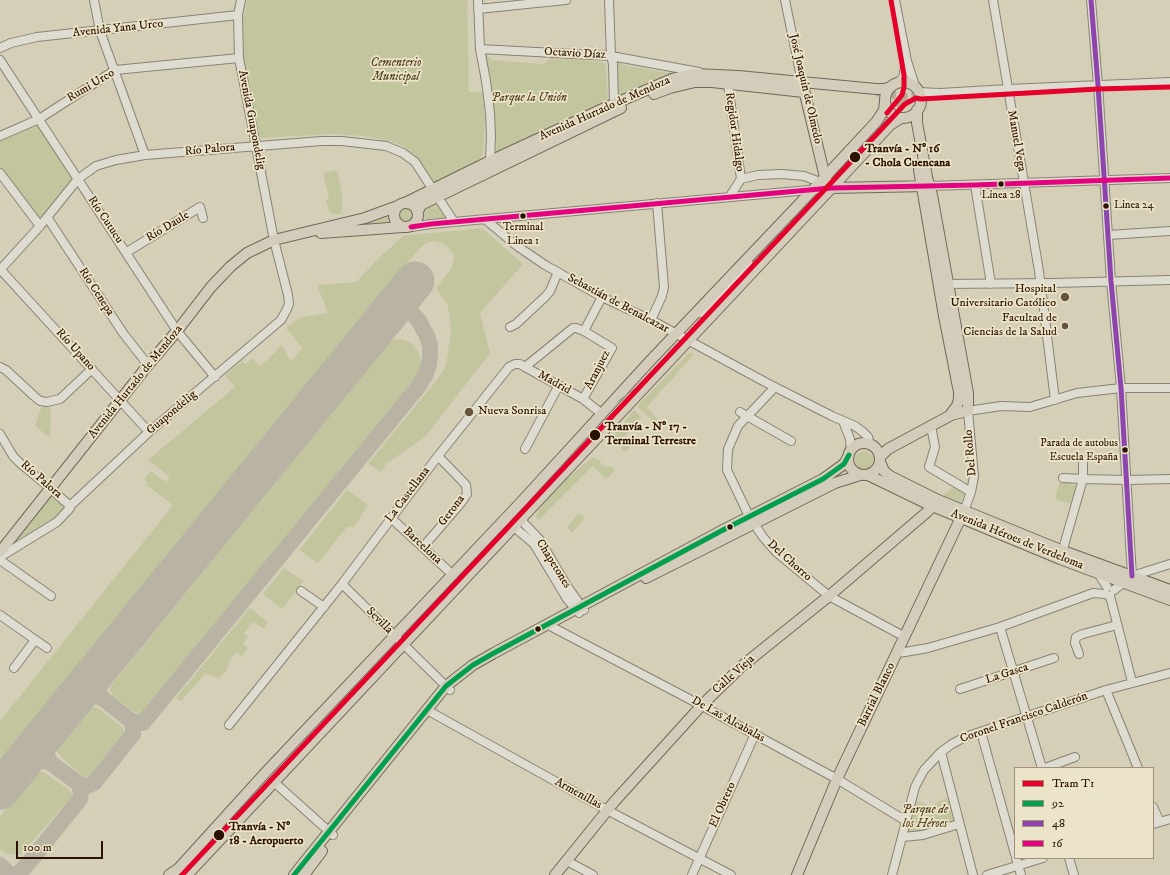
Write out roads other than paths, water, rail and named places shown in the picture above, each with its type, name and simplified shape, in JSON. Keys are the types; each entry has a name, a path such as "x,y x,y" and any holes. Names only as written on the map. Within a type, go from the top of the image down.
{"main road":[{"name":"Avenida Hurtado de Mendoza","path":"0,554 50,488 148,365 178,331 211,287 230,266 247,253 274,240 365,218 435,193 616,107 665,82 684,76 695,74 738,76 803,87"},
{"name":"Avenida Hurtado de Mendoza","path":"418,213 423,204 435,193 490,162 616,107 682,84 695,82 876,89 884,89 892,86"},
{"path":"169,875 178,868 266,772 453,575 679,331 820,183 881,116 886,93 892,86 902,82 917,90 920,99 920,105 917,110 890,125 187,875"},
{"name":"José Joaquín de Olmedo","path":"803,87 820,183 835,184"},
{"path":"885,102 889,111 896,116 903,117 911,124 926,186"},
{"path":"751,520 835,483 874,472 888,449 950,414 968,406 968,393 949,315 926,186 917,123 917,110"},
{"path":"835,184 926,186"},
{"path":"402,204 413,205 418,213 417,222 407,227 397,224 394,218 395,211 402,204"},
{"name":"Avenida Hurtado de Mendoza","path":"290,236 407,227"},
{"path":"949,315 959,392 959,399 950,414"},
{"path":"872,446 905,439"},
{"path":"294,875 331,833 448,688 475,668 551,625 751,520 831,474 844,464 850,453 857,445 866,444 872,446 878,451 880,460"},
{"path":"850,453 850,465 852,470 864,475"},
{"name":"Avenida Héroes de Verdeloma","path":"880,460 884,471 890,476 935,503"},
{"name":"Avenida Héroes de Verdeloma","path":"864,475 1061,555 1129,579 1170,600"},
{"name":"Calle Vieja","path":"555,875 607,810 701,706 742,666 829,596 935,503"},
{"name":"Barrial Blanco","path":"797,875 837,779 962,514"},
{"name":"Avenida Héroes de Verdeloma","path":"1061,555 1098,573 1129,579 1170,590"},
{"path":"304,875 331,833"}],"street":[{"path":"94,0 100,31 145,155"},
{"name":"Avenida Guapondelig","path":"241,0 238,16 239,58 274,240"},
{"path":"478,0 480,49 490,114 490,162"},
{"path":"478,9 561,0"},
{"path":"609,0 611,99 616,107"},
{"name":"José Joaquín de Olmedo","path":"785,0 803,87"},
{"path":"895,0 907,61 917,90 940,94 1008,89 1170,82"},
{"name":"Manuel Vega","path":"993,0 1040,282 1055,400"},
{"path":"1091,0 1111,281 1121,388 1127,480 1129,579"},
{"name":"Avenida Yana Urco","path":"0,48 11,42 37,37 238,16"},
{"name":"Octavio Díaz","path":"480,49 611,56 718,75"},
{"name":"Rumi Urco","path":"0,136 39,119 115,70 239,58"},
{"name":"Río Cutucu","path":"0,60 178,331 215,377"},
{"path":"892,86 903,78 907,61"},
{"name":"Regidor Hidalgo","path":"728,84 741,180"},
{"name":"Río Palora","path":"0,269 47,218 78,179 96,166 116,160 145,155 329,141 386,146 409,156 454,222"},
{"path":"0,173 40,226"},
{"path":"730,196 741,180 758,176 782,174 804,176 820,183"},
{"path":"926,186 1170,178"},
{"path":"407,227 730,196 820,183 835,184"},
{"path":"975,185 992,284"},
{"path":"651,320 662,296 664,287 657,203"},
{"name":"Río Daule","path":"127,252 200,207 203,218"},
{"path":"418,213 425,221 432,224"},
{"name":"Río Cenepa","path":"47,218 123,333 148,365"},
{"name":"Sebastián de Benalcazar","path":"486,220 526,253 602,297 651,320 679,331 688,340 774,386 855,426 868,437 872,446"},
{"path":"1108,235 1170,231"},
{"name":"Guapondelig","path":"0,554 58,522 70,506 149,432 281,320 289,304 274,240"},
{"path":"679,331 715,302 750,265"},
{"name":"Río Upano","path":"0,269 149,432"},
{"path":"510,326 516,324 546,296 558,272"},
{"path":"943,284 1170,280"},
{"path":"525,367 573,328 584,331 602,297"},
{"name":"Aranjuez","path":"583,399 612,348 584,331"},
{"name":"La Castellana","path":"229,725 342,584 438,456 509,367 515,364 520,364 525,367"},
{"path":"0,367 6,370 40,401 47,402 60,399 92,369"},
{"name":"Madrid","path":"525,367 583,399 602,414"},
{"path":"525,449 559,386"},
{"name":"Del Chorro","path":"774,386 738,426 728,449 726,459 727,470 751,520 769,545 784,560 829,596 905,637"},
{"path":"968,406 1030,407 1077,393 1121,388 1170,388"},
{"name":"Del Rollo","path":"962,514 971,492 974,476 968,406"},
{"path":"740,412 791,441"},
{"path":"843,421 850,439 850,453"},
{"path":"931,426 935,447 929,467 971,492"},
{"name":"Río Palora","path":"0,434 13,456 20,464 70,506"},
{"name":"Gerona","path":"423,547 467,494 466,485 438,456"},
{"path":"1061,555 1083,479 1083,463"},
{"path":"1063,478 1127,480 1170,479"},
{"name":"Barcelona","path":"391,518 453,575"},
{"name":"Chapetones","path":"517,523 540,540 580,610"},
{"path":"0,554 51,596"},
{"path":"897,653 928,648 1000,627 1093,593 1109,591 1129,579 1170,564"},
{"path":"1098,573 1109,591 1132,682"},
{"name":"Sevilla","path":"342,584 448,688"},
{"path":"301,591 324,607"},
{"path":"0,615 47,648"},
{"name":"De Las Alcabalas","path":"551,625 837,779 906,821"},
{"path":"1079,654 1075,643 1076,637 1117,625"},
{"path":"1000,627 1044,767"},
{"path":"14,668 36,640"},
{"name":"La Gasca","path":"960,689 1054,658"},
{"name":"Coronel Francisco Calderón","path":"892,875 915,787 924,770 941,752 952,744 981,732 1106,690 1170,673"},
{"path":"1106,690 1138,767"},
{"name":"Armenillas","path":"429,712 607,810 731,875"},
{"path":"981,732 1014,850"},
{"name":"El Obrero","path":"692,875 755,734"},
{"path":"941,752 973,875"},
{"path":"1047,767 1075,757"},
{"path":"274,782 331,833"},
{"path":"1154,811 1157,823 1170,819"},
{"path":"903,837 923,835 959,824"},
{"path":"987,875 1017,862 1036,859"},
{"path":"1069,859 1074,875"},
{"path":"567,861 593,875"},
{"path":"1017,862 1021,875"}],"tunnel":[{"path":"876,92 906,97 938,96"},
{"path":"750,265 906,97"}],"tram line":[{"name":"T1","path":"887,113 902,95 904,87 904,75 891,0"},
{"name":"T1","path":"182,875 905,104 916,98 921,99 1098,89 1170,87"},
{"path":"617,402 640,385"}],"place":[{"name":"Tranvía - Nº 16 - Chola Cuencana","path":"855,157"},
{"name":"Linea 28","path":"1001,184"},
{"name":"Linea 24","path":"1106,206"},
{"name":"Terminal Linea 1","path":"523,216"},
{"name":"Hospital Universitario Católico","path":"1065,297"},
{"name":"Facultad de Ciencias de la Salud","path":"1065,326"},
{"name":"Nueva Sonrisa","path":"469,412"},
{"name":"Tranvía - Nº 17 - Terminal Terrestre","path":"595,435"},
{"name":"Parada de autobus Escuela España","path":"1125,450"},
{"name":"Tranvía - Nº 18 - Aeropuerto","path":"219,835"}],"park label":[{"name":"Cementerio Municipal","path":"396,71"},
{"name":"Parque la Unión","path":"529,99"},
{"name":"Parque de los Héroes","path":"925,818"}]}
